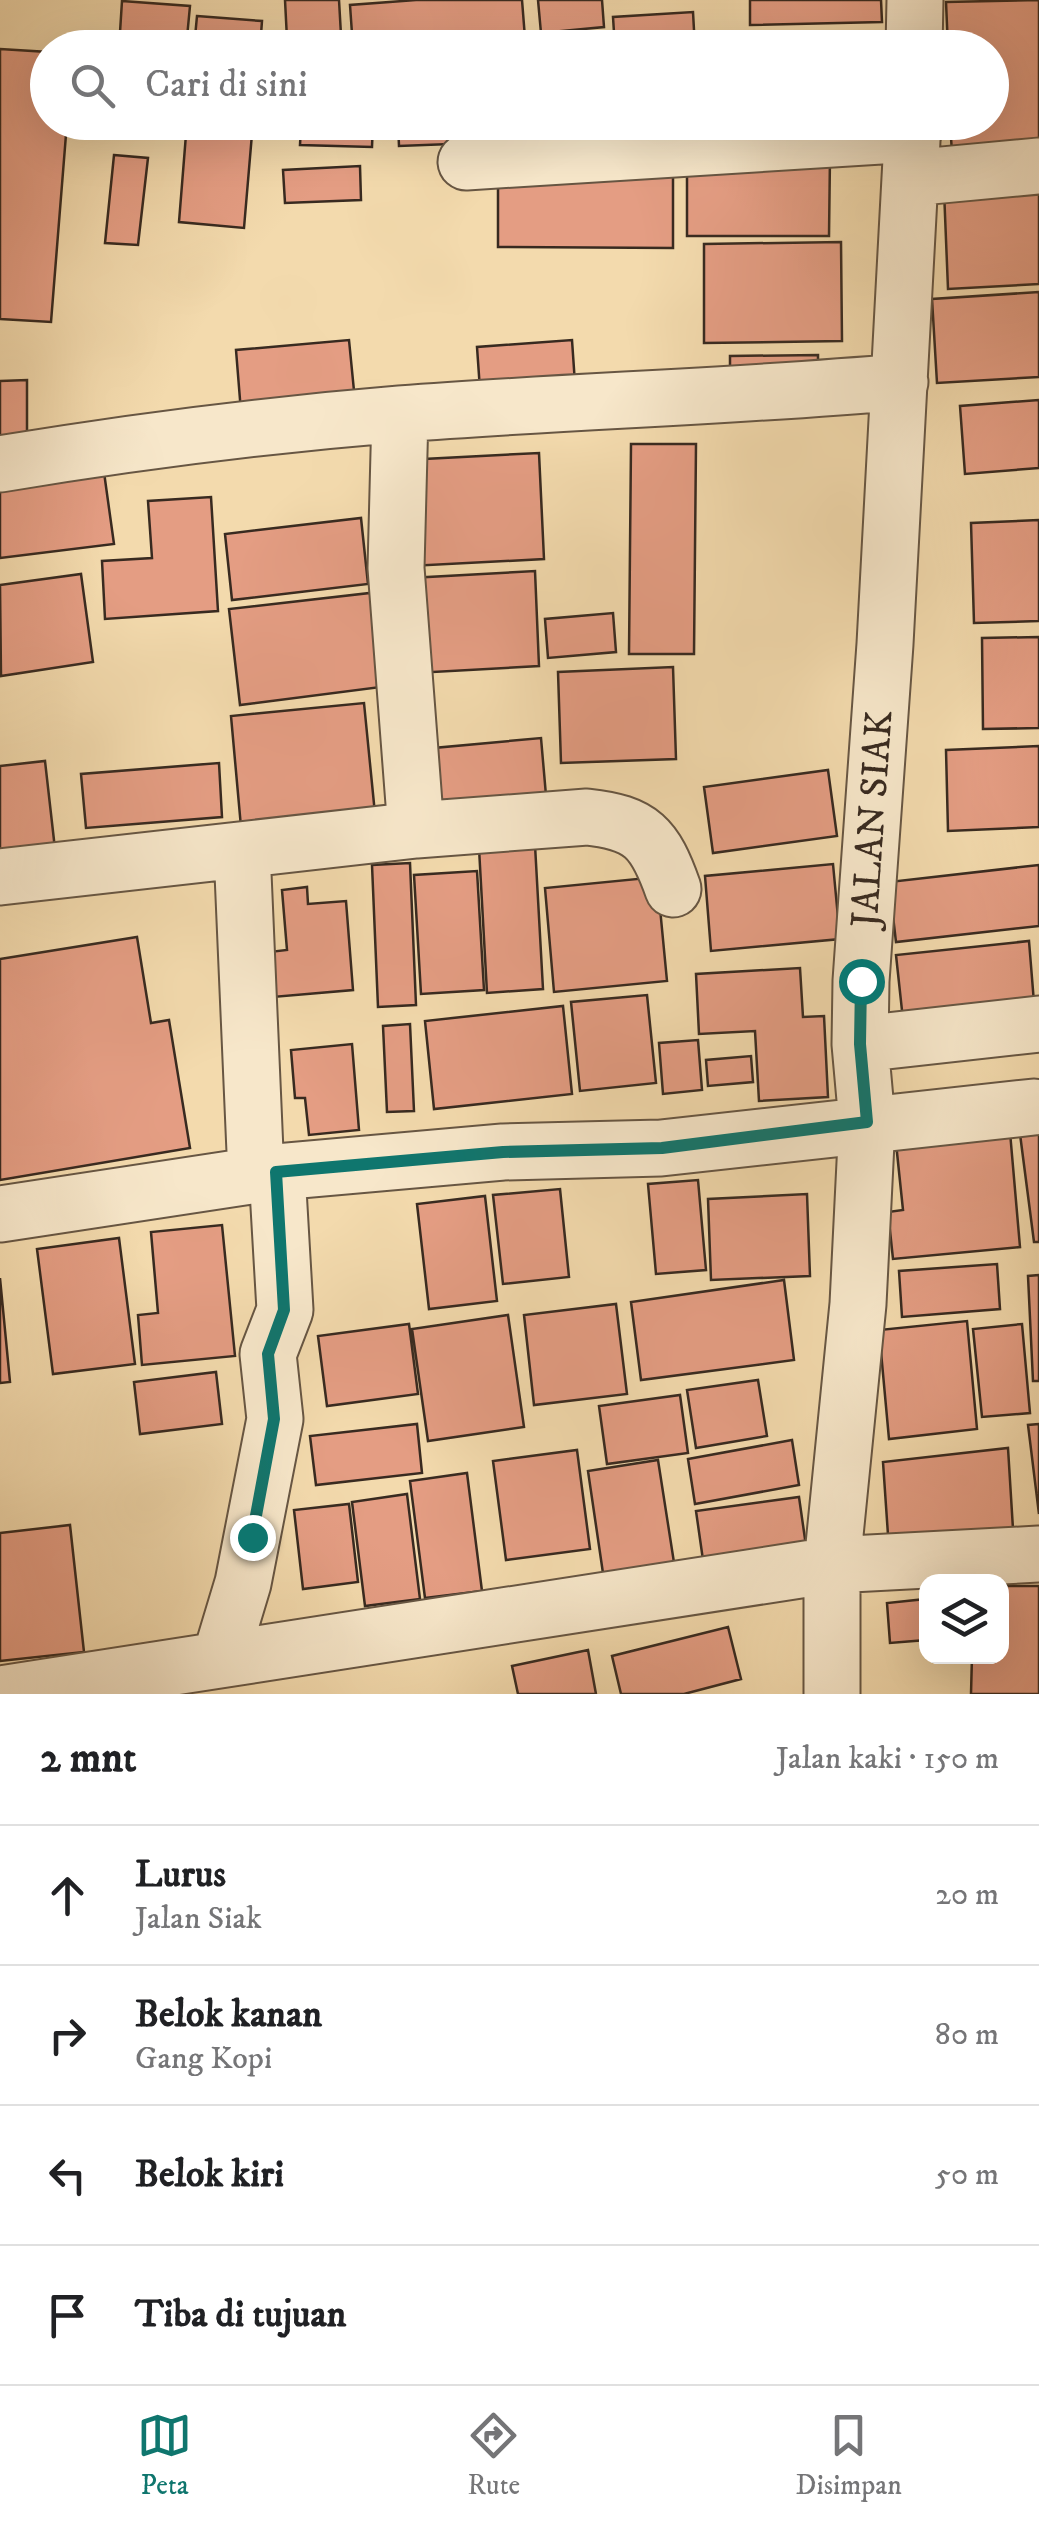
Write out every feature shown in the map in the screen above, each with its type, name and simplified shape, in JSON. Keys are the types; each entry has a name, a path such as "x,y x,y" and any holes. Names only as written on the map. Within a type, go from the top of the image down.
{"street":[{"path":"914,30 915,0"},
{"path":"466,162 912,145 1039,166"},
{"name":"JALAN SIAK","path":"832,1694 832,1566 858,1304 867,1122 860,1044 912,145"},
{"path":"0,464 123,444 400,414 721,398 900,382"},
{"path":"400,414 396,568 416,830"},
{"path":"0,878 416,830 587,817 612,820 644,833 659,850 673,889"},
{"path":"221,1656 243,1583 274,1419 268,1354 284,1310 266,1174 242,850"},
{"path":"860,1044 1039,1024"},
{"path":"0,1214 266,1174 503,1152 662,1148 867,1122 1034,1107"},
{"path":"0,1694 91,1686 221,1656 527,1615 832,1566 1039,1554"}],"building":[{"path":"285,0 339,0 341,30 287,30"},
{"path":"416,0 522,0 524,30 352,30 350,5"},
{"path":"538,0 602,0 604,27 541,30"},
{"path":"750,0 881,0 882,22 750,25"},
{"path":"1039,0 1039,149 952,153 951,140 1009,140 1009,30 947,30 946,2"},
{"path":"122,1 190,6 188,30 120,30"},
{"path":"693,12 694,30 614,30 613,17"},
{"path":"197,16 262,21 261,30 196,30"},
{"path":"0,49 30,51 30,140 66,140 51,322 0,319"},
{"path":"186,140 251,140 244,228 179,222"},
{"path":"300,140 372,140 372,147 300,145"},
{"path":"399,140 558,140 399,146"},
{"path":"114,155 148,158 138,245 105,243"},
{"path":"687,155 830,156 829,236 687,236"},
{"path":"360,166 361,200 285,203 283,170"},
{"path":"498,176 673,176 673,248 498,247"},
{"path":"1039,186 1039,284 948,289 944,190"},
{"path":"841,242 842,341 704,343 704,244"},
{"path":"1039,292 1039,377 937,383 932,299"},
{"path":"349,340 355,401 241,412 236,350"},
{"path":"572,340 576,398 481,404 477,347"},
{"path":"818,355 818,383 730,384 730,356"},
{"path":"27,380 27,445 0,445 0,381"},
{"path":"1039,400 1039,468 965,474 960,406"},
{"path":"631,444 696,444 694,654 629,654"},
{"path":"539,453 544,559 410,566 405,460"},
{"path":"103,465 114,544 0,558 0,479"},
{"path":"211,497 218,611 105,619 102,561 152,558 148,501"},
{"path":"361,518 368,584 232,600 225,534"},
{"path":"1039,520 1039,621 974,623 971,523"},
{"path":"535,571 539,666 415,673 410,578"},
{"path":"81,574 93,662 1,676 0,585"},
{"path":"370,593 381,687 240,705 229,609"},
{"path":"613,613 616,652 548,658 545,619"},
{"path":"1039,637 1039,728 983,729 982,638"},
{"path":"673,667 676,759 561,763 558,672"},
{"path":"364,703 375,814 241,827 231,716"},
{"path":"541,738 547,807 440,818 434,748"},
{"path":"1039,746 1039,827 948,831 946,750"},
{"path":"45,761 55,849 0,855 0,766"},
{"path":"219,763 222,817 86,828 81,774"},
{"path":"828,770 837,836 713,853 704,787"},
{"path":"535,845 543,989 487,993 479,848"},
{"path":"410,863 416,1005 378,1007 372,865"},
{"path":"833,864 840,939 711,951 705,876"},
{"path":"1039,865 1039,926 896,942 889,882"},
{"path":"477,871 484,990 421,994 414,875"},
{"path":"657,877 667,981 554,992 545,888"},
{"path":"307,887 308,904 346,901 353,990 273,997 269,952 287,950 282,890"},
{"path":"137,937 151,1023 169,1020 190,1148 0,1180 0,959"},
{"path":"1029,941 1035,1015 904,1029 896,955"},
{"path":"800,968 803,1017 824,1016 828,1097 759,1101 755,1031 699,1034 696,974"},
{"path":"647,995 656,1083 580,1091 571,1002"},
{"path":"563,1006 572,1094 434,1109 425,1021"},
{"path":"410,1024 414,1111 387,1112 383,1026"},
{"path":"698,1040 702,1090 663,1094 659,1043"},
{"path":"352,1044 359,1130 309,1135 305,1098 295,1098 291,1050"},
{"path":"751,1056 753,1082 708,1086 706,1060"},
{"path":"1010,1132 1020,1247 893,1259 888,1212 903,1210 896,1143"},
{"path":"1039,1132 1039,1242 1034,1242 1020,1134"},
{"path":"698,1180 706,1270 656,1274 648,1184"},
{"path":"560,1189 569,1277 503,1284 493,1195"},
{"path":"807,1194 810,1276 711,1280 708,1199"},
{"path":"485,1196 497,1301 429,1309 417,1204"},
{"path":"222,1225 235,1356 142,1365 138,1315 158,1313 151,1232"},
{"path":"119,1238 135,1364 53,1374 37,1249"},
{"path":"997,1264 1000,1309 902,1317 899,1271"},
{"path":"1039,1275 1039,1381 1033,1381 1028,1276"},
{"path":"0,1278 10,1382 0,1383"},
{"path":"784,1280 794,1360 641,1380 631,1302"},
{"path":"616,1304 627,1394 534,1405 524,1315"},
{"path":"508,1315 524,1427 428,1441 412,1329"},
{"path":"967,1321 977,1429 889,1439 879,1330"},
{"path":"409,1324 418,1394 327,1406 318,1336"},
{"path":"1022,1324 1030,1413 982,1417 973,1329"},
{"path":"216,1372 222,1424 140,1434 134,1382"},
{"path":"758,1380 767,1436 696,1448 687,1390"},
{"path":"680,1395 688,1453 607,1464 599,1406"},
{"path":"417,1424 422,1473 316,1485 310,1436"},
{"path":"1039,1424 1039,1514 1028,1425"},
{"path":"792,1440 799,1485 695,1504 688,1459"},
{"path":"1008,1448 1013,1529 888,1535 883,1462"},
{"path":"577,1450 590,1549 506,1560 493,1461"},
{"path":"658,1460 675,1569 604,1580 588,1471"},
{"path":"467,1473 482,1591 425,1598 410,1481"},
{"path":"407,1494 420,1599 365,1606 352,1502"},
{"path":"799,1497 806,1546 703,1560 696,1511"},
{"path":"349,1504 358,1582 303,1589 294,1510"},
{"path":"70,1525 84,1652 0,1661 0,1533"},
{"path":"1009,1586 1039,1586 1039,1694 971,1694 972,1664 1009,1664"},
{"path":"919,1600 919,1641 890,1643 887,1603"},
{"path":"728,1627 741,1679 684,1694 621,1694 612,1656"},
{"path":"588,1650 596,1694 518,1694 512,1666"}],"route":[{"path":"252,1537 274,1419 268,1354 284,1310 276,1172 503,1152 662,1148 867,1122 860,1044 861,981"}]}
